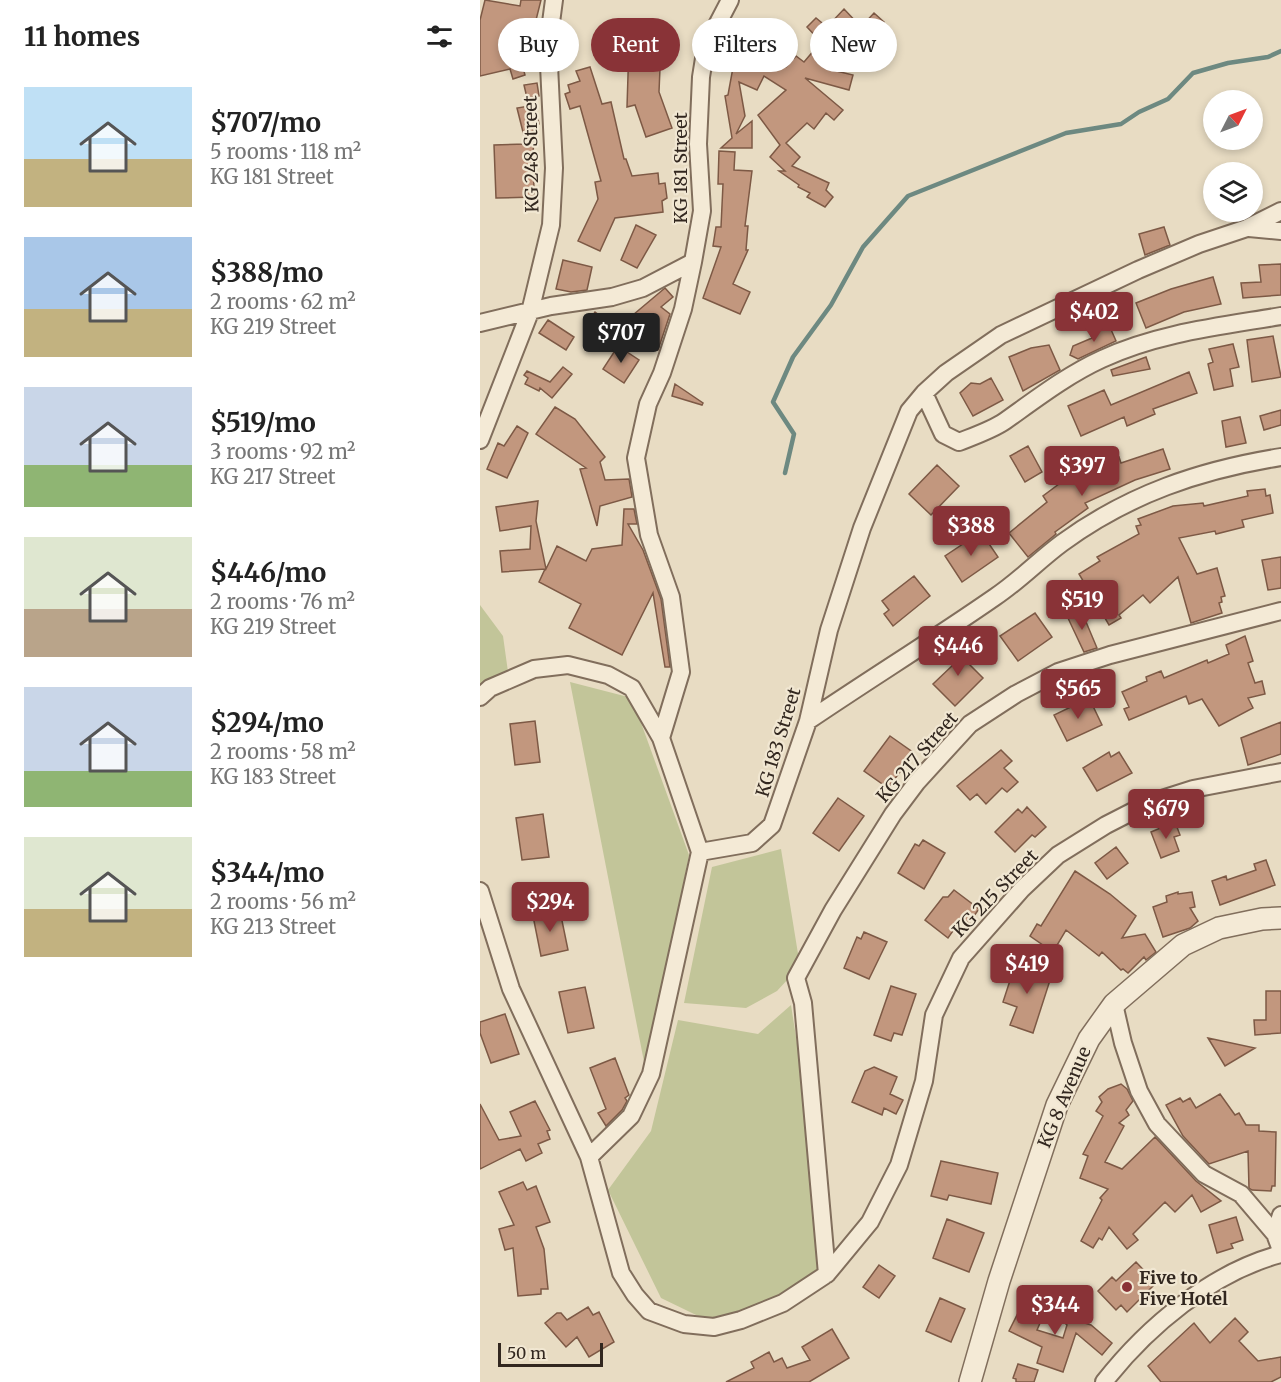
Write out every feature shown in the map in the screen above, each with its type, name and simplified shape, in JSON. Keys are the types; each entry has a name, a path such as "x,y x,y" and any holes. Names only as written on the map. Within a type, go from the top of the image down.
{"street":[{"name":"KG 248 Street","path":"480,440 530,312 551,225 554,168 548,45 554,0"},
{"name":"KG 181 Street","path":"661,738 681,672 671,597 650,535 636,458 648,404 662,373 683,309 693,262 702,211 698,144 701,77 706,46 730,0"},
{"name":"KG 183 Street","path":"700,852 752,843 772,825 808,721 830,630 862,528 909,411 924,393 946,373 1001,335 1138,270 1247,228 1281,211"},
{"path":"1247,228 1281,231"},
{"path":"480,323 551,306 612,297 643,288 693,262"},
{"path":"924,393 943,434 959,442 1004,422 1022,406 1102,359 1141,345 1198,330 1281,316"},
{"path":"808,721 1014,584 1061,544 1113,509 1170,483 1247,462 1281,457"},
{"name":"KG 217 Street","path":"827,1274 803,1003 796,978 833,910 893,814 917,782 970,724 1016,694 1058,672 1110,655 1281,611"},
{"path":"480,697 490,688 534,669 568,665 608,675 632,688 661,738 700,852 651,1074 631,1116 589,1157 511,989 480,891"},
{"name":"KG 215 Street","path":"589,1157 621,1273 634,1295 649,1311 684,1324 714,1327 741,1320 783,1303 827,1274 870,1222 899,1165 924,1081 934,1015 961,958 983,930 1059,855 1106,825 1149,803 1193,789 1281,772"},
{"name":"KG 8 Avenue","path":"970,1382 999,1281 1057,1105 1089,1039 1114,1004 1183,945 1219,928 1262,919 1281,918"},
{"path":"1104,1382 1130,1350 1192,1299 1252,1262 1281,1252 1275,1234 1241,1194 1204,1174 1157,1124 1139,1091 1123,1044 1114,1004"},
{"path":"1275,1234 1281,1215"}],"green space":[{"path":"480,605 503,636 508,672 480,685"},
{"path":"570,682 632,698 689,855 646,1072"},
{"path":"781,849 800,966 777,991 746,1008 684,1003 712,867"},
{"path":"791,1005 832,1268 725,1329 661,1298 608,1190 651,1131 678,1020 758,1034"}],"building":[{"path":"485,0 520,6 521,0 541,0 536,18 498,18 498,72 480,76 480,20"},
{"path":"844,9 852,18 836,18"},
{"path":"874,13 880,18 869,18"},
{"path":"810,55 810,72 840,72 853,75 849,90 805,78 843,110 834,120 826,113 814,129 807,123 786,143 800,157 792,166 829,183 826,190 833,197 825,207 807,197 810,193 798,187 799,185 779,171 785,171 770,157 780,145 758,115 786,90 764,76 757,90 739,82 745,116 736,134 752,121 752,148 721,148 732,138 725,96 728,95 732,72 798,72 798,58 804,62"},
{"path":"590,67 602,104 611,102 624,159 626,159 632,176 658,173 659,184 665,183 667,198 662,201 663,212 615,218 600,251 578,241 598,199 595,182 601,181 580,106 570,109 565,94 570,92 568,85 580,81 576,72"},
{"path":"511,72 524,72 525,75 513,79"},
{"path":"628,72 660,72 659,92 672,128 646,137 635,105 627,107"},
{"path":"537,83 539,96 527,98 524,85"},
{"path":"535,105 539,124 533,125 534,197 496,198 494,145 526,144 517,108"},
{"path":"719,151 735,152 734,170 752,171 745,226 748,226 746,250 748,250 733,284 750,292 740,314 703,298 721,247 713,246 716,227 721,227 723,184 718,184"},
{"path":"636,225 656,235 637,268 621,260"},
{"path":"1164,227 1170,245 1145,255 1139,234"},
{"path":"563,260 592,267 587,290 571,292 556,289"},
{"path":"1281,264 1281,295 1243,298 1241,283 1261,282 1259,265"},
{"path":"1213,277 1221,304 1184,312 1146,328 1136,303 1171,289"},
{"path":"665,288 673,297 661,307 670,314 658,350 654,350 627,320"},
{"path":"595,312 611,324 600,339 584,328"},
{"path":"548,320 574,337 566,350 539,333"},
{"path":"1109,325 1116,341 1078,359 1070,355 1073,346 1092,338 1090,333"},
{"path":"1273,336 1281,377 1252,382 1247,340"},
{"path":"1233,344 1239,367 1230,369 1233,386 1214,390 1208,364 1213,362 1209,349"},
{"path":"1049,345 1060,370 1023,391 1009,357 1031,348"},
{"path":"618,346 639,360 624,383 603,369"},
{"path":"1146,357 1150,369 1113,376 1111,370"},
{"path":"563,367 572,374 552,398 540,388 539,391 525,384 528,378 524,375 527,371 550,382"},
{"path":"1189,372 1197,393 1153,409 1155,414 1127,426 1124,417 1081,436 1068,406 1104,390 1111,405"},
{"path":"991,378 1003,400 973,416 960,393 971,383 980,384"},
{"path":"675,384 703,403 702,405 672,396"},
{"path":"555,407 575,419 605,457 600,462 605,480 629,479 632,497 600,506 597,526 580,469 586,468 536,434"},
{"path":"1281,410 1281,425 1264,430 1260,416"},
{"path":"1240,417 1246,443 1226,447 1222,421"},
{"path":"517,426 528,433 507,478 487,469 498,443 504,446"},
{"path":"1028,446 1042,472 1025,482 1010,456"},
{"path":"1163,449 1170,469 1135,480 1085,503 1088,508 1055,532 1056,534 1028,557 1009,533 1047,502 1043,496 1067,478 1069,481 1119,457 1121,463"},
{"path":"937,465 959,486 931,515 909,494"},
{"path":"1265,489 1266,496 1270,495 1273,513 1242,520 1244,527 1216,534 1215,531 1179,538 1197,574 1217,568 1225,596 1221,597 1222,602 1219,603 1222,613 1191,623 1178,577 1150,603 1143,595 1119,615 1121,618 1109,625 1079,574 1100,561 1097,557 1139,534 1136,526 1141,525 1138,519 1173,506 1203,503 1204,506 1248,496 1247,491"},
{"path":"538,501 536,521 546,569 557,546 586,561 592,549 622,545 624,509 634,509 637,524 628,524 643,550 661,599 670,667 665,667 653,593 622,655 569,628 581,604 539,582 545,569 502,572 500,551 530,549 531,526 500,531 496,507"},
{"path":"981,532 998,557 962,582 945,556"},
{"path":"1281,557 1281,588 1268,590 1262,560"},
{"path":"914,576 930,596 893,626 884,614 889,610 882,601"},
{"path":"1081,610 1097,648 1084,652 1067,616"},
{"path":"1035,613 1052,637 1018,661 1000,636"},
{"path":"1245,636 1253,661 1248,663 1255,683 1262,681 1265,694 1248,698 1253,708 1219,726 1202,699 1189,704 1186,696 1129,720 1124,709 1129,707 1122,692 1147,681 1146,677 1161,671 1164,678 1207,660 1208,663 1229,654 1226,645"},
{"path":"959,645 970,656 965,660 983,678 955,706 933,684 954,664 947,656"},
{"path":"1081,702 1083,706 1091,702 1102,725 1067,741 1054,715"},
{"path":"535,721 540,762 515,765 510,724"},
{"path":"1281,722 1281,754 1248,765 1241,738"},
{"path":"890,736 914,753 888,788 864,771"},
{"path":"1001,750 1012,761 1004,768 1018,782 1007,792 1002,788 986,804 977,794 970,800 957,786"},
{"path":"1109,752 1111,757 1119,752 1132,773 1097,791 1083,768"},
{"path":"838,798 864,816 839,851 813,833"},
{"path":"1027,807 1046,827 1035,837 1032,835 1015,852 995,832 1018,809 1022,813"},
{"path":"543,814 549,857 522,860 516,818"},
{"path":"1175,822 1180,835 1174,837 1179,851 1161,858 1151,832"},
{"path":"923,840 945,853 924,889 898,873 915,844 919,846"},
{"path":"1116,847 1128,863 1107,879 1095,863"},
{"path":"1266,860 1275,885 1220,905 1212,881 1226,876 1227,880 1256,870 1254,864"},
{"path":"1075,871 1110,894 1136,916 1122,938 1145,934 1156,952 1146,960 1144,957 1128,973 1121,970 1102,952 1099,956 1066,930 1053,952 1030,936 1037,924 1041,926"},
{"path":"954,890 979,909 969,923 962,918 948,938 925,920 943,897 948,897"},
{"path":"1178,892 1178,894 1192,892 1195,907 1190,908 1198,921 1190,928 1163,937 1153,907 1167,902 1166,896"},
{"path":"560,911 568,950 541,956 533,916"},
{"path":"864,932 887,942 869,979 844,968 857,937 861,939"},
{"path":"1016,962 1052,974 1033,1033 1010,1025 1017,1007 1003,1002"},
{"path":"891,986 916,994 902,1035 894,1033 891,1041 874,1035"},
{"path":"585,987 594,1028 568,1033 559,992"},
{"path":"1266,991 1281,991 1281,1033 1255,1035 1254,1020 1266,1020"},
{"path":"505,1014 519,1054 491,1063 480,1033 480,1022"},
{"path":"1208,1038 1255,1048 1225,1066"},
{"path":"615,1058 629,1095 625,1098 627,1101 622,1110 606,1126 598,1113 606,1109 590,1068"},
{"path":"874,1067 897,1077 890,1094 903,1100 896,1114 884,1108 882,1115 852,1102 865,1071"},
{"path":"1121,1084 1127,1089 1133,1101 1126,1110 1129,1115 1119,1123 1124,1126 1105,1162 1122,1169 1155,1137 1196,1181 1221,1201 1201,1212 1192,1195 1175,1212 1165,1202 1133,1234 1138,1240 1127,1249 1109,1227 1102,1240 1099,1238 1093,1248 1081,1241 1102,1200 1100,1198 1108,1189 1080,1178 1088,1156 1083,1154 1103,1116 1096,1111 1102,1102 1099,1097 1108,1089"},
{"path":"1220,1094 1235,1115 1239,1113 1246,1125 1259,1125 1259,1131 1276,1132 1275,1186 1272,1186 1271,1191 1249,1188 1248,1151 1209,1164 1183,1136 1166,1105 1180,1098 1183,1102 1190,1098 1196,1108"},
{"path":"535,1101 550,1130 547,1131 550,1139 538,1144 542,1153 526,1161 520,1149 480,1169 480,1104 499,1140 521,1136 510,1112"},
{"path":"941,1161 998,1173 991,1204 949,1195 947,1200 931,1196"},
{"path":"523,1182 527,1190 536,1186 550,1222 536,1227 544,1249 548,1289 541,1289 541,1294 518,1296 513,1248 505,1250 499,1229 514,1225 499,1192"},
{"path":"1236,1217 1243,1240 1231,1244 1233,1248 1217,1253 1209,1225"},
{"path":"947,1219 984,1233 969,1272 933,1258"},
{"name":"Five to Five Hotel","path":"1136,1262 1156,1283 1127,1312 1121,1305 1116,1310 1098,1291 1112,1277 1116,1281"},
{"path":"879,1265 895,1276 879,1298 863,1287"},
{"path":"940,1298 965,1309 951,1342 926,1331"},
{"path":"1034,1298 1048,1305 1037,1330 1063,1338 1067,1325 1053,1313 1091,1325 1112,1343 1102,1355 1076,1333 1063,1372 1037,1363 1042,1347 1009,1331 1022,1305 1030,1309"},
{"path":"588,1307 593,1315 599,1312 614,1342 589,1357 577,1337 566,1347 545,1323 557,1313 561,1313 567,1320"},
{"path":"1235,1318 1248,1332 1239,1341 1258,1361 1281,1357 1281,1377 1271,1382 1161,1382 1148,1366 1194,1323 1210,1343"},
{"path":"832,1329 849,1358 809,1382 726,1382 754,1368 751,1362 769,1352 774,1362 782,1358 787,1368 810,1360 802,1347"},
{"path":"1018,1364 1038,1370 1034,1382 1016,1382 1013,1378"}],"waterway":[{"path":"785,473 794,434 773,402 793,357 831,305 863,247 908,196 1066,133 1121,124 1139,112 1168,99 1193,73 1228,63 1268,57 1281,51"}],"place":[{"name":"Five to Five Hotel","path":"1127,1287"}]}
